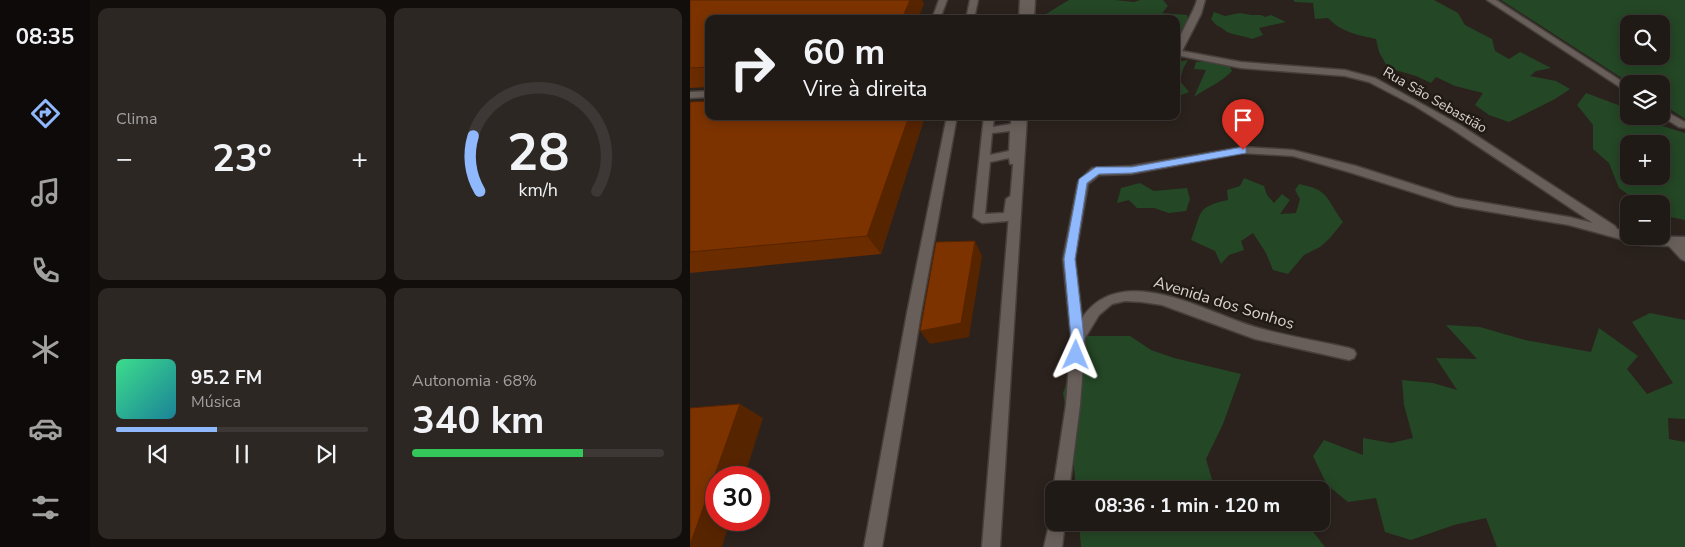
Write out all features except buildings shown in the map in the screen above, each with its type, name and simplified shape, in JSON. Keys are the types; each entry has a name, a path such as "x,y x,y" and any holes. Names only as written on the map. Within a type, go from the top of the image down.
{"street":[{"path":"937,15 943,0"},
{"path":"971,15 974,0"},
{"path":"1023,15 1024,0"},
{"path":"1030,15 1031,0"},
{"name":"Rua São Sebastião","path":"1180,46 1192,24 1201,0"},
{"path":"1491,0 1620,84"},
{"name":"Rua São Sebastião","path":"1180,53 1241,65 1345,74 1372,80 1418,104 1456,127 1620,233"},
{"path":"690,95 705,94"},
{"path":"1670,118 1683,126"},
{"path":"873,547 914,313 951,120"},
{"path":"988,120 979,217 982,219 1008,217 1011,210 1018,120"},
{"path":"987,131 1018,120"},
{"path":"991,547 1018,120"},
{"path":"1062,481 1073,406 1078,338 1069,259 1083,182 1096,170 1132,170 1243,150 1292,153 1352,169 1456,202 1569,221 1620,235"},
{"path":"985,159 1014,154"},
{"path":"1679,242 1685,256"},
{"name":"Avenida dos Sonhos","path":"1078,338 1092,312 1108,300 1126,296 1153,297 1256,334 1349,354"},
{"path":"1054,547 1056,531"}],"green space":[{"path":"1069,0 1134,2 1140,0 1163,0 1168,6 1162,13 1187,15 1188,21 1180,32 1180,15 1046,14"},
{"path":"1293,0 1434,0 1458,13 1465,25 1492,39 1495,51 1509,59 1520,52 1551,68 1536,71 1530,76 1556,81 1570,89 1555,99 1509,122 1489,115 1475,105 1483,93 1455,86 1436,77 1431,83 1416,76 1388,68 1379,52 1376,39 1344,30 1328,18 1315,19 1313,3 1295,2"},
{"path":"1501,0 1685,0 1685,119 1670,109 1670,75 1620,75 1620,77"},
{"path":"1214,12 1225,16 1240,13 1265,17 1271,15 1286,22 1259,28 1263,35 1252,39 1227,32 1216,25 1211,19"},
{"path":"1188,60 1180,81 1180,61"},
{"path":"1209,61 1229,65 1232,71 1194,97 1206,70 1194,69 1196,62"},
{"path":"1180,81 1189,92 1180,95"},
{"path":"1586,93 1620,106 1620,125 1659,125 1685,133 1685,220 1670,217 1670,195 1629,195 1619,188 1609,163 1593,149 1593,125 1577,105"},
{"path":"1244,178 1264,186 1267,195 1274,203 1282,194 1290,200 1280,214 1296,213 1300,199 1295,190 1299,184 1317,189 1326,197 1343,222 1320,247 1304,255 1288,274 1273,270 1266,253 1253,233 1241,241 1244,250 1229,255 1221,264 1215,251 1191,240 1201,212 1210,205 1228,200 1227,190 1240,186"},
{"path":"1140,183 1154,191 1187,188 1190,199 1186,211 1169,213 1154,208 1137,208 1129,200 1117,203 1121,188"},
{"path":"1650,313 1685,320 1685,419 1668,418 1669,439 1685,442 1685,547 1497,547 1486,518 1454,525 1411,540 1385,532 1376,498 1348,502 1330,487 1330,481 1325,481 1313,456 1324,440 1363,455 1363,438 1391,443 1413,438 1404,405 1402,380 1433,383 1457,390 1436,358 1477,359 1446,325 1480,327 1525,340 1591,352 1599,328 1638,356 1627,369 1647,394 1673,383 1632,322"},
{"path":"1083,336 1130,336 1151,350 1174,358 1241,374 1223,424 1206,459 1212,481 1075,481 1072,446 1063,393"},
{"path":"1080,531 1312,531 1325,547 1081,547"}],"route":[{"path":"1076,355 1078,338 1069,259 1083,182 1096,170 1132,170 1243,150"}]}
